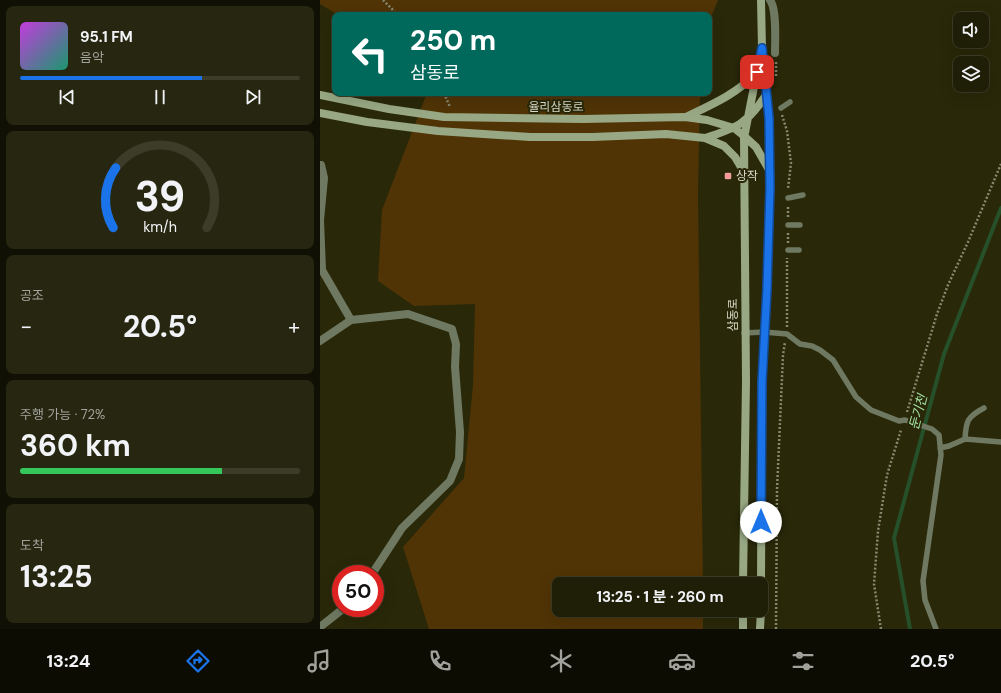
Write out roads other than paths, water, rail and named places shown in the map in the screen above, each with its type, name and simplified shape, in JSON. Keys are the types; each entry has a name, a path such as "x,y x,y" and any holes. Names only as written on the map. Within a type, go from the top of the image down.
{"main road":[{"name":"삼동로","path":"761,0 762,48 769,118 770,172 762,382 761,577"},
{"name":"삼동로","path":"743,577 746,381 744,333 744,136 762,48"},
{"path":"685,117 727,97 746,83 757,72"},
{"name":"율리삼동로","path":"320,95 389,109 456,117 583,119 685,117 707,120 734,128 744,136 756,146 770,172"},
{"path":"706,138 734,128 748,118 758,108 766,95"},
{"path":"320,113 367,122 414,128 530,137 593,137 666,134 706,138 724,146 735,157 744,172"},
{"path":"743,617 743,629"},
{"path":"760,617 760,629"}],"street":[{"path":"770,0 772,3 775,20 775,53"},
{"path":"321,166 324,178 320,220 322,270 351,320"},
{"path":"320,341 351,320 408,314 452,329 456,344 455,368 460,432 459,459 450,481 402,528 378,565"},
{"path":"320,627 333,617"}],"lane":[{"path":"781,108 790,102"},
{"path":"788,198 803,195"},
{"path":"788,225 800,225"},
{"path":"788,250 799,250"},
{"path":"744,333 764,332 787,334 800,344 812,346 820,350 833,360 856,397 871,410 899,421 908,421 932,430 939,435 941,455 923,581 925,600 936,629"},
{"path":"966,439 967,420 984,408"},
{"path":"940,448 966,439 1001,442"}],"waterway":[{"name":"둔기천","path":"910,629 894,538 944,354 1001,208"}],"place":[{"name":"상작","path":"728,176"}]}
